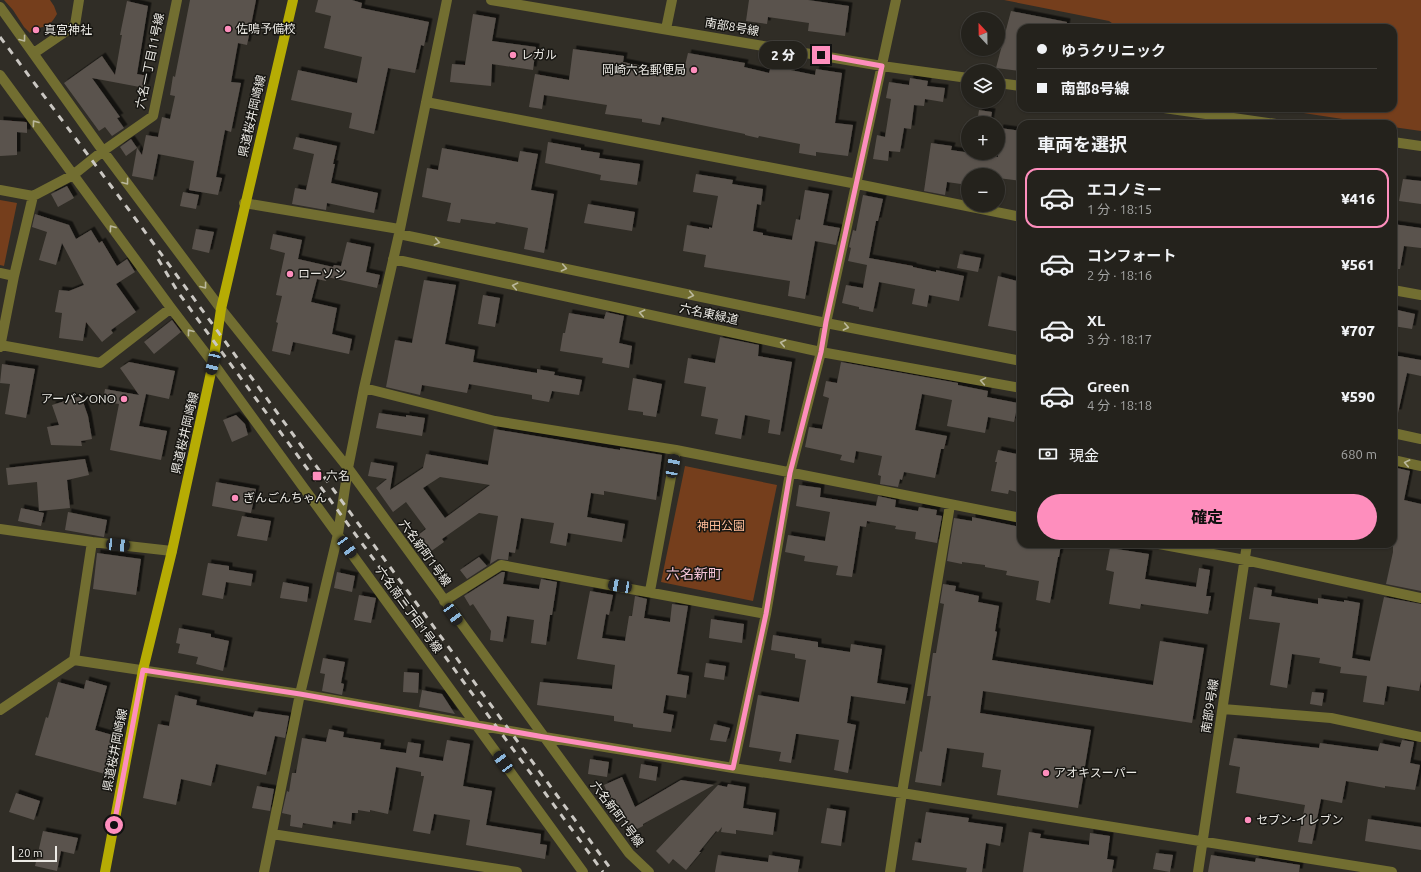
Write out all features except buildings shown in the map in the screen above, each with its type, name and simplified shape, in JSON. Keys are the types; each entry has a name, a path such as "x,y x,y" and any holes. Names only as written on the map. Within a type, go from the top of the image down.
{"main road":[{"name":"県道桜井岡崎線","path":"105,872 143,670 172,551 213,363 221,309 244,203 293,0"}],"street":[{"path":"34,53 75,25 80,0"},
{"name":"六名一丁目11号線","path":"33,196 73,175 103,151 153,116 177,0"},
{"path":"264,872 300,694 338,534 348,468 364,388 399,232 447,0"},
{"name":"南部8号線","path":"491,0 882,66 961,77"},
{"path":"666,29 672,0"},
{"path":"733,768 766,614 790,473 821,352 826,322 896,0"},
{"name":"六名新町1号線","path":"0,7 103,151 221,309 348,468 629,854 649,872"},
{"name":"六名南二丁目1号線","path":"0,75 213,363 583,872"},
{"path":"1005,84 1017,85"},
{"path":"426,102 857,184 1017,216"},
{"path":"1192,112 1248,120"},
{"path":"1397,143 1421,146"},
{"path":"0,190 33,196 14,276 0,346 100,363 171,308"},
{"name":"六名東緑道","path":"244,203 399,232 826,322 1017,360"},
{"name":"六名東緑道","path":"393,259 821,352 1017,387"},
{"path":"0,273 14,276"},
{"path":"1397,291 1421,295"},
{"path":"364,388 495,420 676,450 1017,517"},
{"path":"1397,434 1421,439"},
{"path":"650,591 676,450"},
{"path":"1397,461 1421,466"},
{"path":"890,872 950,505"},
{"path":"0,529 92,542 172,551"},
{"path":"74,660 92,542"},
{"path":"1180,548 1244,560 1421,598"},
{"name":"南部9号線","path":"1198,872 1246,548"},
{"path":"444,601 501,565 650,591 766,614"},
{"path":"0,710 74,660 300,694 544,737 733,768 902,793 1392,872"},
{"path":"1223,709 1331,718 1421,737"},
{"path":"272,834 494,870 517,872"}],"green space":[{"name":"真宮神社","path":"4,0 50,0 57,14 54,20 50,23 30,33"},
{"path":"1004,0 1421,0 1421,131 1397,128 1397,120 1349,120 1297,112 1397,112 1397,24 1113,24 1109,21"},
{"path":"0,200 17,203 4,266 0,265"},
{"name":"神田公園","path":"685,466 777,485 753,601 661,582"}],"railway":[{"path":"0,37 129,210 613,872"},
{"path":"158,259 178,292 196,317 603,872"}],"place":[{"name":"佐鳴予備校","path":"228,29"},
{"name":"真宮神社","path":"36,30"},
{"name":"レガル","path":"513,55"},
{"name":"岡崎六名郵便局","path":"694,70"},
{"name":"ローソン","path":"290,274"},
{"name":"アーバンONO","path":"124,399"},
{"name":"六名","path":"317,476"},
{"name":"ぎんごんちゃん","path":"235,498"},
{"name":"アオキスーパー","path":"1046,773"},
{"name":"セブン-イレブン","path":"1248,820"}],"district":[{"name":"六名新町","path":"694,574"}],"route":[{"path":"114,825 143,670 300,694 544,737 733,768 766,614 790,473 821,352 826,322 882,66 821,55"}]}
